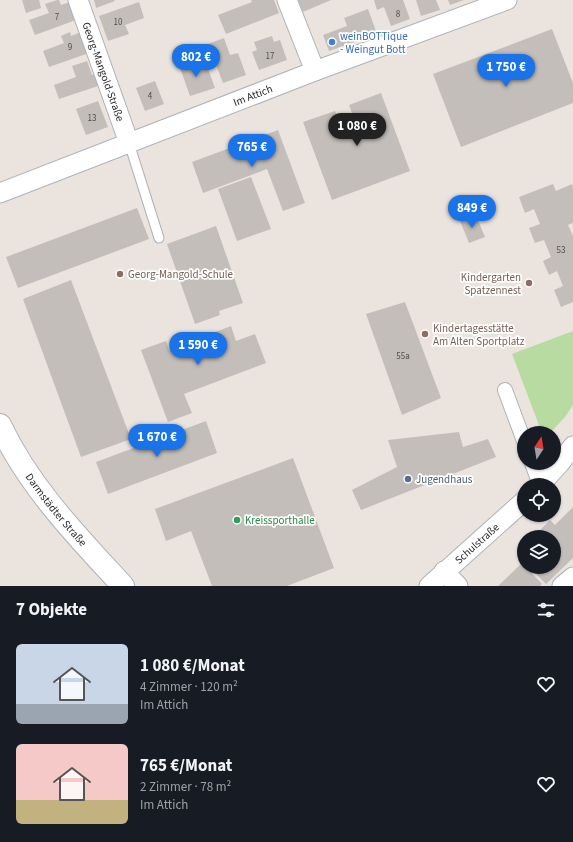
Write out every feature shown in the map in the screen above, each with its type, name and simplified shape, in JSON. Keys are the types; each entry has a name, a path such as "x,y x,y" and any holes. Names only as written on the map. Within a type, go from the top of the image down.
{"main road":[{"name":"Darmstädter Straße","path":"0,425 11,448 43,496 73,532 123,586"}],"street":[{"name":"Georg-Mangold-Straße","path":"78,0 129,143"},
{"path":"287,0 315,71"},
{"name":"Im Attich","path":"0,194 315,71 507,0"},
{"path":"505,390 518,426"},
{"path":"546,478 573,446"},
{"name":"Schulstraße","path":"429,586 517,507"},
{"path":"444,572 458,586"},
{"path":"562,586 573,577"}],"lane":[{"path":"129,143 159,238"}],"green space":[{"path":"573,331 573,405 557,426 539,426 512,354"}],"building":[{"path":"22,0 39,0 41,8 26,13"},
{"path":"59,0 61,5 70,2 76,20 35,35 29,20 49,13 45,4"},
{"path":"94,0 114,0 115,1 96,8"},
{"path":"251,0 274,0 279,13 226,34 218,15 252,2"},
{"path":"298,0 331,0 303,12"},
{"path":"374,0 403,0 410,19 391,26 384,7 377,10"},
{"path":"416,0 436,0 440,10 421,16"},
{"path":"448,0 464,0 450,5"},
{"path":"139,2 144,18 125,25 129,34 108,41 99,16"},
{"path":"368,9 377,34 329,51 323,35 347,26 344,18"},
{"path":"552,29 573,83 573,103 461,147 433,74"},
{"path":"70,32 71,36 81,32 89,53 49,67 43,51 64,43 61,36"},
{"path":"272,36 274,42 280,40 287,60 259,70 252,52 257,50 254,42"},
{"path":"224,38 230,55 238,53 246,75 223,83 215,62 207,65 200,47"},
{"path":"195,59 199,69 207,66 215,88 190,96 179,65"},
{"path":"87,61 92,75 97,74 101,85 59,99 54,85 76,77 72,66"},
{"path":"155,81 164,104 145,111 136,88"},
{"path":"381,93 410,171 332,200 303,122 335,111 338,118 352,113 349,105"},
{"path":"98,101 108,127 86,135 76,109"},
{"path":"278,130 305,203 283,211 267,169 203,193 192,162"},
{"path":"251,177 271,229 237,241 218,189"},
{"path":"553,184 556,191 572,184 573,187 573,223 568,225 573,236 573,302 561,307 554,290 563,286 557,271 549,275 543,261 551,257 544,240 535,243 529,228 540,224 534,209 525,213 519,197"},
{"path":"137,208 149,239 18,288 6,257"},
{"path":"476,215 485,237 469,243 460,221"},
{"path":"216,226 243,303 219,311 220,315 195,324 167,244"},
{"path":"71,280 131,439 81,457 23,299"},
{"path":"405,302 441,398 402,415 366,314"},
{"path":"231,326 236,341 255,334 266,363 184,394 192,413 168,422 141,350 166,341 169,350"},
{"path":"206,421 217,453 108,494 96,462"},
{"name":"Jugendhaus","path":"459,432 463,447 488,439 496,457 361,510 352,490 397,467 388,440"},
{"name":"Kreissporthalle","path":"293,458 334,568 287,586 212,586 191,531 166,541 155,509"},
{"path":"573,507 573,558 561,570 561,530 540,530 548,522 552,522 555,525 558,522 561,522 561,519"},
{"path":"517,568 517,574 533,574 542,584 540,586 498,586"},
{"path":"536,574 556,574 546,584"}],"place":[{"name":"weinBOTTique - Weingut Bott","path":"332,42"},
{"name":"Georg-Mangold-Schule","path":"120,274"},
{"name":"Kindergarten Spatzennest","path":"529,283"},
{"name":"Kindertagesstätte Am Alten Sportplatz","path":"425,334"},
{"name":"Jugendhaus","path":"408,479"},
{"name":"Kreissporthalle","path":"237,520"}]}
